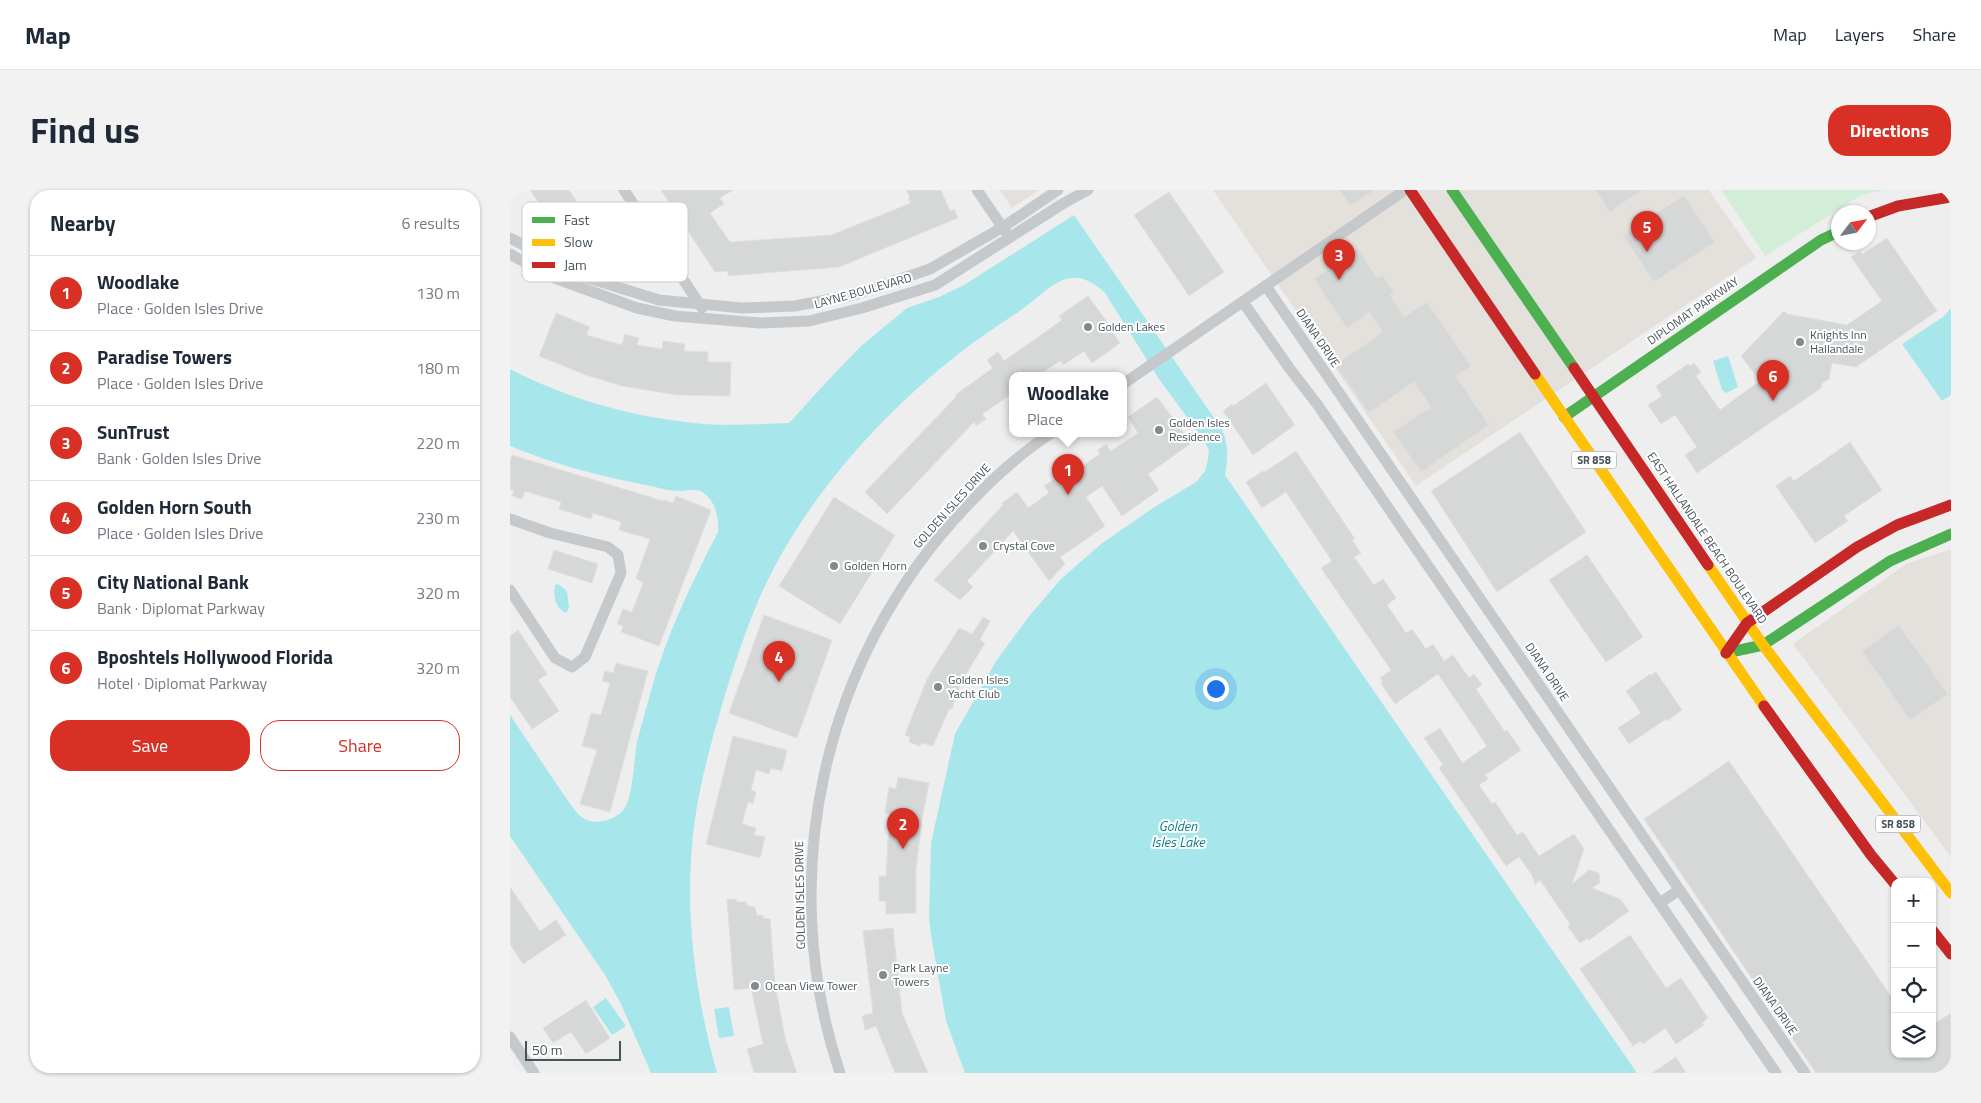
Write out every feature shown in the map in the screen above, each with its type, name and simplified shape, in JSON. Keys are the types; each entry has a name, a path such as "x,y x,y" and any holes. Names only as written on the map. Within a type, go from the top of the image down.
{"main road":[{"name":"SR 858","path":"1410,190 1726,653 1891,879"},
{"name":"EAST HALLANDALE BEACH BOULEVARD","path":"1452,190 1763,645 1951,893"},
{"path":"1876,214 1920,201 1951,197"},
{"name":"DIPLOMAT PARKWAY","path":"1564,417 1821,240 1831,235"},
{"path":"1726,653 1747,622 1857,547 1897,526 1951,504"},
{"path":"1726,653 1763,645 1882,566 1925,544 1951,534"},
{"path":"1936,935 1951,954"}],"street":[{"path":"624,190 632,202"},
{"path":"977,190 1010,238"},
{"name":"LAYNE BOULEVARD","path":"601,282 658,300 742,308 795,306 853,295 930,269 1003,227 1058,190"},
{"name":"LAYNE BOULEVARD","path":"565,282 636,308 674,316 760,323 809,321 862,308 936,285 1088,190"},
{"path":"1127,381 1405,190"},
{"name":"LAYNE BOULEVARD","path":"510,238 522,244"},
{"name":"LAYNE BOULEVARD","path":"510,254 522,261"},
{"path":"685,282 708,319"},
{"path":"896,282 900,295"},
{"name":"DIANA DRIVE","path":"1266,286 1805,1073"},
{"path":"1244,302 1290,369 1317,404 1776,1073"},
{"name":"GOLDEN ISLES DRIVE","path":"840,1073 826,1024 817,979 812,928 811,861 813,833 825,768 845,700 877,630 917,564 940,534 999,474 1046,437"},
{"path":"510,519 550,533 608,547 618,555 620,573 585,657 572,667 555,658 510,590"},
{"path":"1660,903 1679,890"},
{"path":"510,1037 534,1073"}],"shaded area":[{"path":"1000,190 1039,190 1012,208"},
{"path":"1213,190 1709,190 1756,258 1416,486"},
{"path":"1951,549 1951,857 1793,644 1906,564"}],"green space":[{"path":"1721,190 1884,190 1860,196 1846,205 1831,205 1831,214 1765,256"}],"water":[{"name":"Golden Isles Lake","path":"1074,215 1221,428 1227,451 1225,475 1637,1073 965,1073 946,1021 929,917 931,843 955,734 996,661 1030,615 1060,580 1101,544 1153,508 1196,482 1205,471 1208,459 1209,450 1203,439 1159,379 1105,293 1092,283 1080,278 1068,278 1048,289 944,365 879,426 821,494 796,529 775,566 753,613 725,695 704,772 695,819 690,883 693,947 702,1011 717,1073 651,1073 620,1002 605,975 510,836 510,715 568,801 581,816 593,822 599,822 610,819 620,813 627,804 633,777 637,742 656,673 663,652 698,571 718,532 717,516 711,500 702,492 671,490 611,478 560,464 510,446 510,369 573,396 640,415 712,424 789,423 860,347 907,308 939,297 964,285"},
{"path":"1950,309 1951,395 1942,401 1902,344 1943,317"},
{"path":"1728,356 1738,387 1726,393 1722,390 1713,361"},
{"path":"558,584 567,591 569,608 566,613 557,605 554,593 555,585"},
{"path":"606,998 626,1026 612,1035 593,1007"},
{"path":"729,1007 734,1036 719,1038 714,1009"}],"building":[{"path":"530,190 569,190 577,202 538,202"},
{"path":"661,190 733,190 720,198 724,204 710,213 730,242 831,235 911,203 906,190 941,190 950,211 954,209 958,218 839,267 728,276 728,271 715,272 688,231 688,202 669,202"},
{"path":"1340,190 1375,190 1350,206"},
{"path":"1595,190 1642,190 1610,212"},
{"path":"1169,192 1224,272 1189,296 1134,215"},
{"path":"1684,195 1715,242 1654,282 1623,235"},
{"path":"1887,238 1937,311 1856,367 1832,363 1829,379 1822,383 1821,388 1697,473 1685,455 1697,447 1675,415 1661,424 1648,405 1662,396 1656,386 1688,364 1690,366 1694,363 1701,372 1696,376 1720,410 1760,381 1741,356 1784,311 1787,314 1847,325 1882,301 1851,257 1860,251 1862,254 1868,250 1876,250 1876,245"},
{"path":"1358,249 1377,278 1382,275 1394,292 1390,295 1404,317 1427,302 1471,366 1456,376 1489,425 1421,472 1393,432 1431,407 1414,382 1369,413 1335,365 1383,332 1369,312 1347,328 1314,279"},
{"path":"1088,296 1113,330 1120,343 1092,363 1084,351 1063,365 1060,361 1043,372 1009,372 1009,396 982,414 986,419 976,426 974,422 887,514 865,492 956,397 955,395 993,368 987,360 998,352 1004,361 1062,320 1059,316"},
{"path":"556,313 590,327 586,335 622,345 625,334 639,338 637,345 662,349 663,341 685,344 684,351 708,352 708,362 731,362 730,396 678,395 622,386 586,375 539,356"},
{"path":"1266,383 1295,425 1253,455 1223,411"},
{"path":"1157,397 1190,444 1148,474 1159,490 1122,516 1102,486 1086,497 1105,526 1060,557 1065,564 1049,581 1013,531 967,581 973,587 960,600 934,580 1003,505 1002,503 1017,492 1028,508 1049,493 1044,486 1053,480 1056,484 1100,454 1098,450 1106,444 1111,451 1138,433 1128,417"},
{"path":"1520,432 1586,532 1497,592 1431,491"},
{"path":"1850,442 1882,490 1844,516 1848,521 1815,543 1776,486 1790,476 1794,481"},
{"path":"1296,451 1355,539 1352,540 1361,553 1354,557 1374,585 1383,579 1396,598 1387,605 1406,633 1412,629 1426,649 1433,644 1444,661 1453,655 1469,678 1474,674 1482,685 1476,689 1505,732 1507,730 1521,750 1485,775 1488,779 1479,785 1492,804 1495,802 1517,835 1523,832 1539,856 1574,834 1584,849 1572,884 1589,870 1599,873 1600,883 1592,888 1620,899 1629,911 1589,940 1588,938 1580,943 1568,927 1570,924 1540,880 1535,884 1532,875 1519,857 1506,866 1439,768 1443,765 1424,738 1440,728 1462,763 1487,746 1438,674 1395,704 1381,683 1383,682 1380,678 1391,670 1321,568 1332,561 1286,492 1262,508 1246,482 1263,471 1265,472"},
{"path":"512,455 663,501 673,503 676,496 711,510 659,646 621,632 623,626 617,624 623,609 632,612 643,583 636,578 650,539 619,530 621,522 593,513 591,519 559,509 561,502 525,491 522,499 512,496 514,491 510,489 510,461"},
{"name":"Golden Horn","path":"834,497 895,535 840,624 779,586"},
{"path":"554,550 598,564 592,583 548,569"},
{"path":"1587,555 1643,637 1606,662 1549,580"},
{"path":"764,615 832,640 797,738 729,713"},
{"name":"Golden Isles Yacht Club","path":"983,617 990,621 980,640 985,643 960,684 952,709 949,709 933,746 921,743 920,746 909,742 910,737 905,735 927,679 959,628 972,634"},
{"path":"1899,625 1948,694 1910,720 1862,651"},
{"path":"518,630 547,674 538,680 559,711 532,729 510,697 510,636"},
{"path":"616,663 648,671 610,812 580,804 597,750 582,746 591,713 601,715 610,683 602,681 605,671 613,673"},
{"path":"1656,672 1682,710 1629,744 1618,728 1641,713 1626,691 1650,674"},
{"path":"733,736 787,750 782,771 771,768 769,774 756,770 751,790 756,792 753,804 748,802 742,824 756,828 754,835 765,837 760,858 706,844"},
{"path":"1729,761 1891,996 1891,1058 1936,1058 1936,1022 1951,1013 1951,1073 1816,1073 1644,819"},
{"path":"898,777 929,783 922,819 916,869 916,913 886,914 886,901 879,901 879,876 886,876 888,840 892,815 885,813 889,787 896,789"},
{"path":"510,887 540,931 556,920 566,935 523,964 510,944"},
{"name":"Ocean View Tower","path":"727,899 746,902 748,906 755,907 757,916 763,915 763,918 770,919 775,984 786,1041 797,1073 754,1073 747,1049 763,1044 751,988 734,990"},
{"name":"Park Layne Towers","path":"893,928 902,1013 928,1073 895,1073 876,1026 865,1030 862,1016 873,1013 863,931"},
{"path":"1630,935 1666,988 1681,978 1708,1018 1702,1023 1704,1025 1676,1044 1665,1028 1643,1044 1641,1041 1633,1046 1580,969"},
{"path":"586,1000 610,1038 586,1054 571,1032 553,1043 543,1028"},
{"path":"1676,1057 1686,1073 1652,1073"}],"traffic: fast":[{"path":"1452,190 1574,368"},
{"path":"1564,417 1821,240 1831,235"},
{"path":"1726,653 1763,645 1890,561 1951,534"}],"traffic: slow":[{"path":"1535,374 1764,706"},
{"path":"1708,565 1763,645 1951,893"}],"traffic: jam":[{"path":"1410,190 1535,374"},
{"path":"1876,214 1898,206 1951,197"},
{"path":"1574,368 1708,565"},
{"path":"1726,653 1747,623 1857,547 1897,525 1951,505"},
{"path":"1764,706 1871,855 1891,879"},
{"path":"1936,935 1951,954"}],"place":[{"name":"City National Bank","path":"1647,252"},
{"name":"SunTrust","path":"1339,280"},
{"name":"Golden Lakes","path":"1088,327"},
{"name":"Knights Inn Hallandale","path":"1800,342"},
{"name":"Bposhtels Hollywood Florida","path":"1773,401"},
{"name":"Golden Isles Residence","path":"1159,430"},
{"name":"Woodlake","path":"1068,495"},
{"name":"Crystal Cove","path":"983,546"},
{"name":"Golden Horn","path":"834,566"},
{"name":"Golden Horn South","path":"779,682"},
{"name":"Golden Isles Yacht Club","path":"938,687"},
{"name":"Paradise Towers","path":"903,849"},
{"name":"Park Layne Towers","path":"883,975"},
{"name":"Ocean View Tower","path":"755,986"}]}
